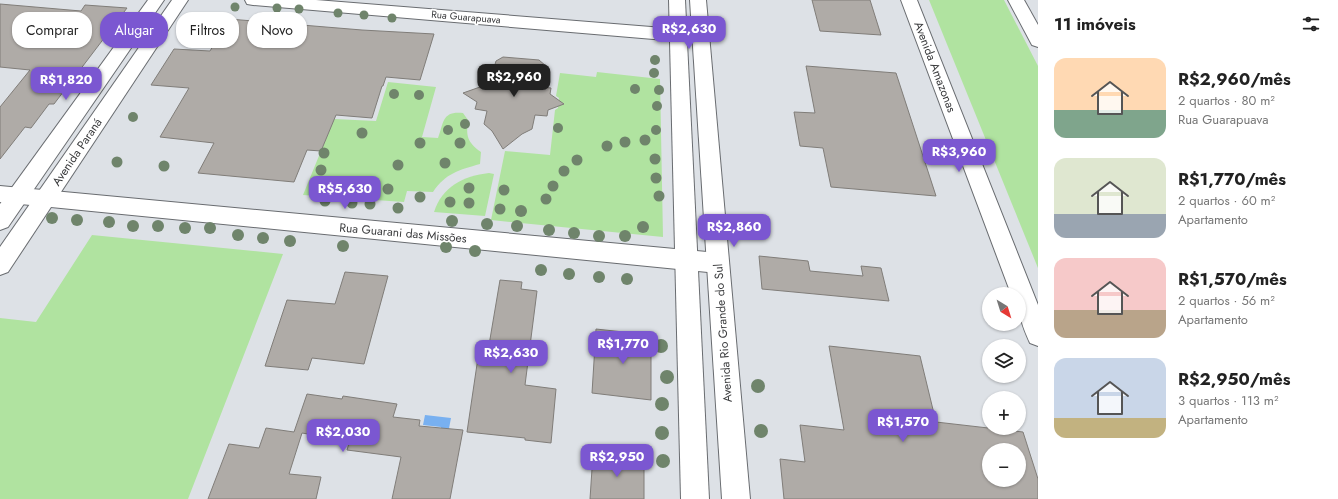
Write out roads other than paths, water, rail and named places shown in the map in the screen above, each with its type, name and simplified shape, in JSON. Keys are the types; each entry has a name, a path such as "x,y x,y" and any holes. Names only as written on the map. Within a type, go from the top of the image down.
{"main road":[{"name":"Avenida Paraná","path":"0,221 9,195 156,0"},
{"name":"Avenida Paraná","path":"0,265 180,0"},
{"name":"Rua Guarapuava","path":"253,0 701,37"},
{"path":"677,0 695,499"},
{"name":"Avenida Rio Grande do Sul","path":"698,0 736,499"},
{"name":"Avenida Amazonas","path":"909,0 1038,335"},
{"path":"1016,0 1038,41"},
{"name":"Rua Guarani das Missões","path":"9,195 718,263"}],"water":[{"path":"425,415 451,418 445,449 438,443 441,427 423,425"}]}
